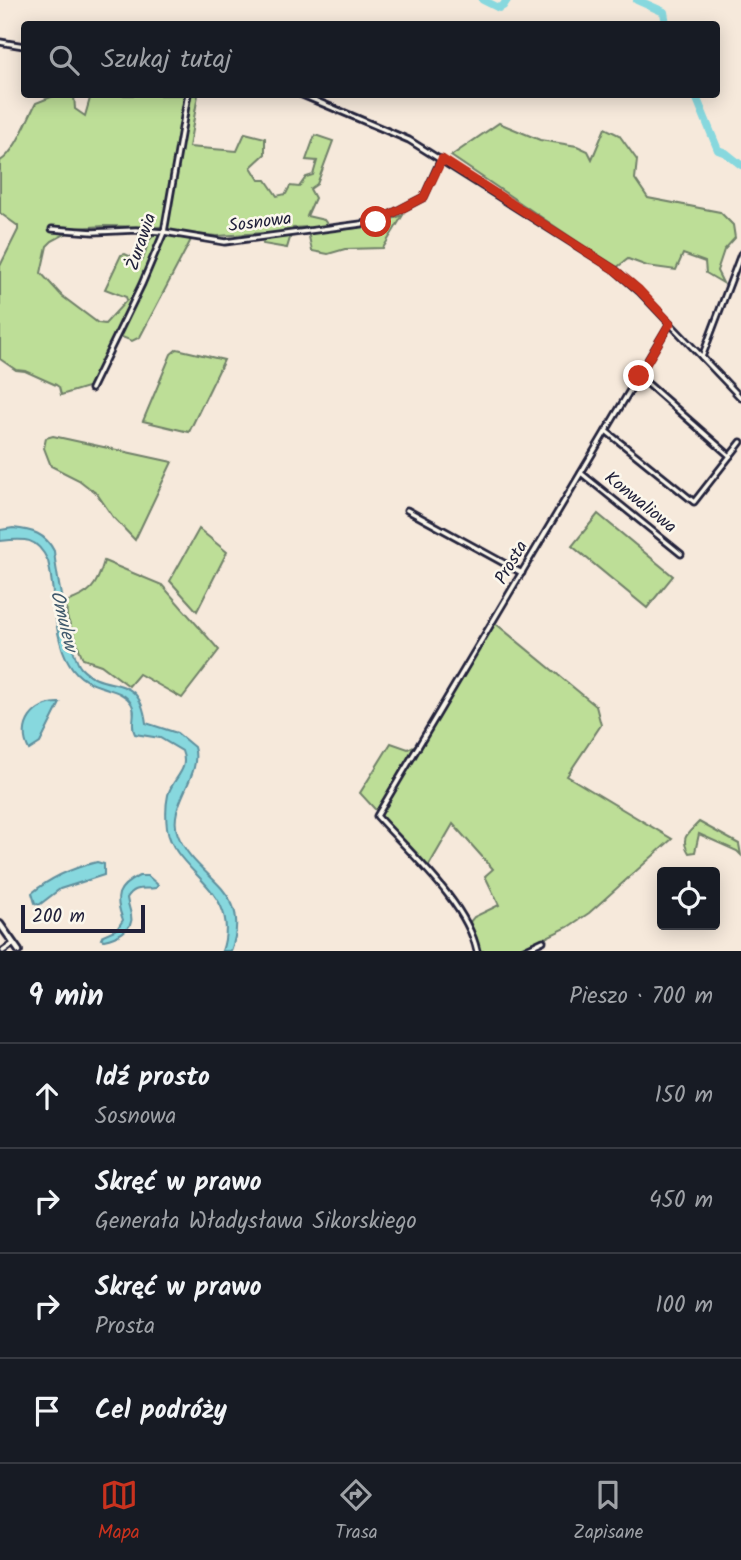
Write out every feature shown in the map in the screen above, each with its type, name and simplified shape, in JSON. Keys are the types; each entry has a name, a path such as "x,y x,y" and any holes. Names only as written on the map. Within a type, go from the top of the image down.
{"street":[{"path":"0,42 21,46"},
{"name":"Żurawia","path":"92,389 164,232 187,98"},
{"path":"310,98 388,129 442,159 615,270 639,290 741,397"},
{"name":"Sosnowa","path":"52,229 164,232 225,242 376,222 424,197 442,159"},
{"path":"702,357 741,254"},
{"name":"Prosta","path":"477,951 471,930 460,910 377,817 670,323"},
{"path":"639,376 730,456"},
{"path":"606,431 694,502 741,442"},
{"name":"Konwaliowa","path":"581,473 681,554"},
{"path":"407,510 522,573"},
{"path":"0,925 19,951"},
{"path":"522,951 543,941"},
{"path":"3,951 13,944"}],"green space":[{"path":"48,98 74,98 75,109 85,116 90,98 197,98 189,147 237,151 245,133 265,138 265,154 251,167 259,180 266,180 277,196 286,194 290,186 299,187 306,177 313,175 317,161 306,160 315,135 333,141 317,184 310,189 315,198 307,216 324,220 332,231 373,226 403,215 383,248 345,249 328,254 312,251 307,227 293,228 287,248 263,244 262,233 218,236 194,234 140,337 132,341 117,335 114,337 91,386 61,395 56,385 25,371 16,370 0,359 0,266 18,226 0,213 0,161 16,143 36,103","holes":["164,227 149,240 140,261 125,254 121,255 105,289 126,297 127,300 105,324 98,323 62,296 41,273 47,246 76,228"]},
{"path":"499,123 540,140 577,146 588,151 592,159 605,128 619,135 637,160 635,179 648,198 720,212 733,225 735,238 724,250 717,271 723,283 706,273 705,262 683,254 676,270 647,266 628,259 616,268 451,156"},
{"path":"177,349 224,360 189,432 143,421 171,354"},
{"path":"53,436 172,462 135,540 113,517 97,494 79,480 51,466 44,448 46,438"},
{"path":"598,514 673,576 647,608 572,546"},
{"path":"199,529 227,552 197,611 170,581"},
{"path":"104,561 162,585 219,650 182,698 139,674 129,686 101,665 83,659 67,617 66,602 82,596 92,588"},
{"path":"495,623 596,706 601,725 567,776 672,839 589,913 568,927 518,951 479,951 470,922 474,917 499,905 485,876 493,869 453,824 428,867 360,793 391,743 408,749 424,741"},
{"path":"699,822 739,844 741,855 699,834 695,852 689,853 685,839"}],"water":[{"name":"Omulew","path":"13,528 37,534 46,540 54,551 69,632 81,668 91,676 129,689 142,706 146,723 177,733 194,747 194,769 180,802 176,824 186,851 229,898 235,912 236,930 231,951 222,951 226,930 223,912 216,897 172,844 167,828 168,795 184,764 182,751 160,738 135,734 131,703 118,693 84,680 76,673 60,640 48,561 35,543 16,539 0,541 0,530"},
{"path":"60,703 40,743 29,750 25,732 30,717 42,707"},
{"path":"97,862 104,864 104,875 60,889 39,905 35,903 32,893 47,882 70,870"},
{"path":"139,876 148,876 158,885 156,888 133,891 127,898 130,925 118,935 101,939 103,935 117,929 123,920 118,905 119,894 126,884"}],"waterway":[{"path":"483,0 499,8 507,0"},
{"path":"637,0 664,12 666,21"},
{"path":"697,98 718,150 741,165"}],"route":[{"path":"376,222 424,197 442,159 615,270 639,290 670,323 639,376"}]}
